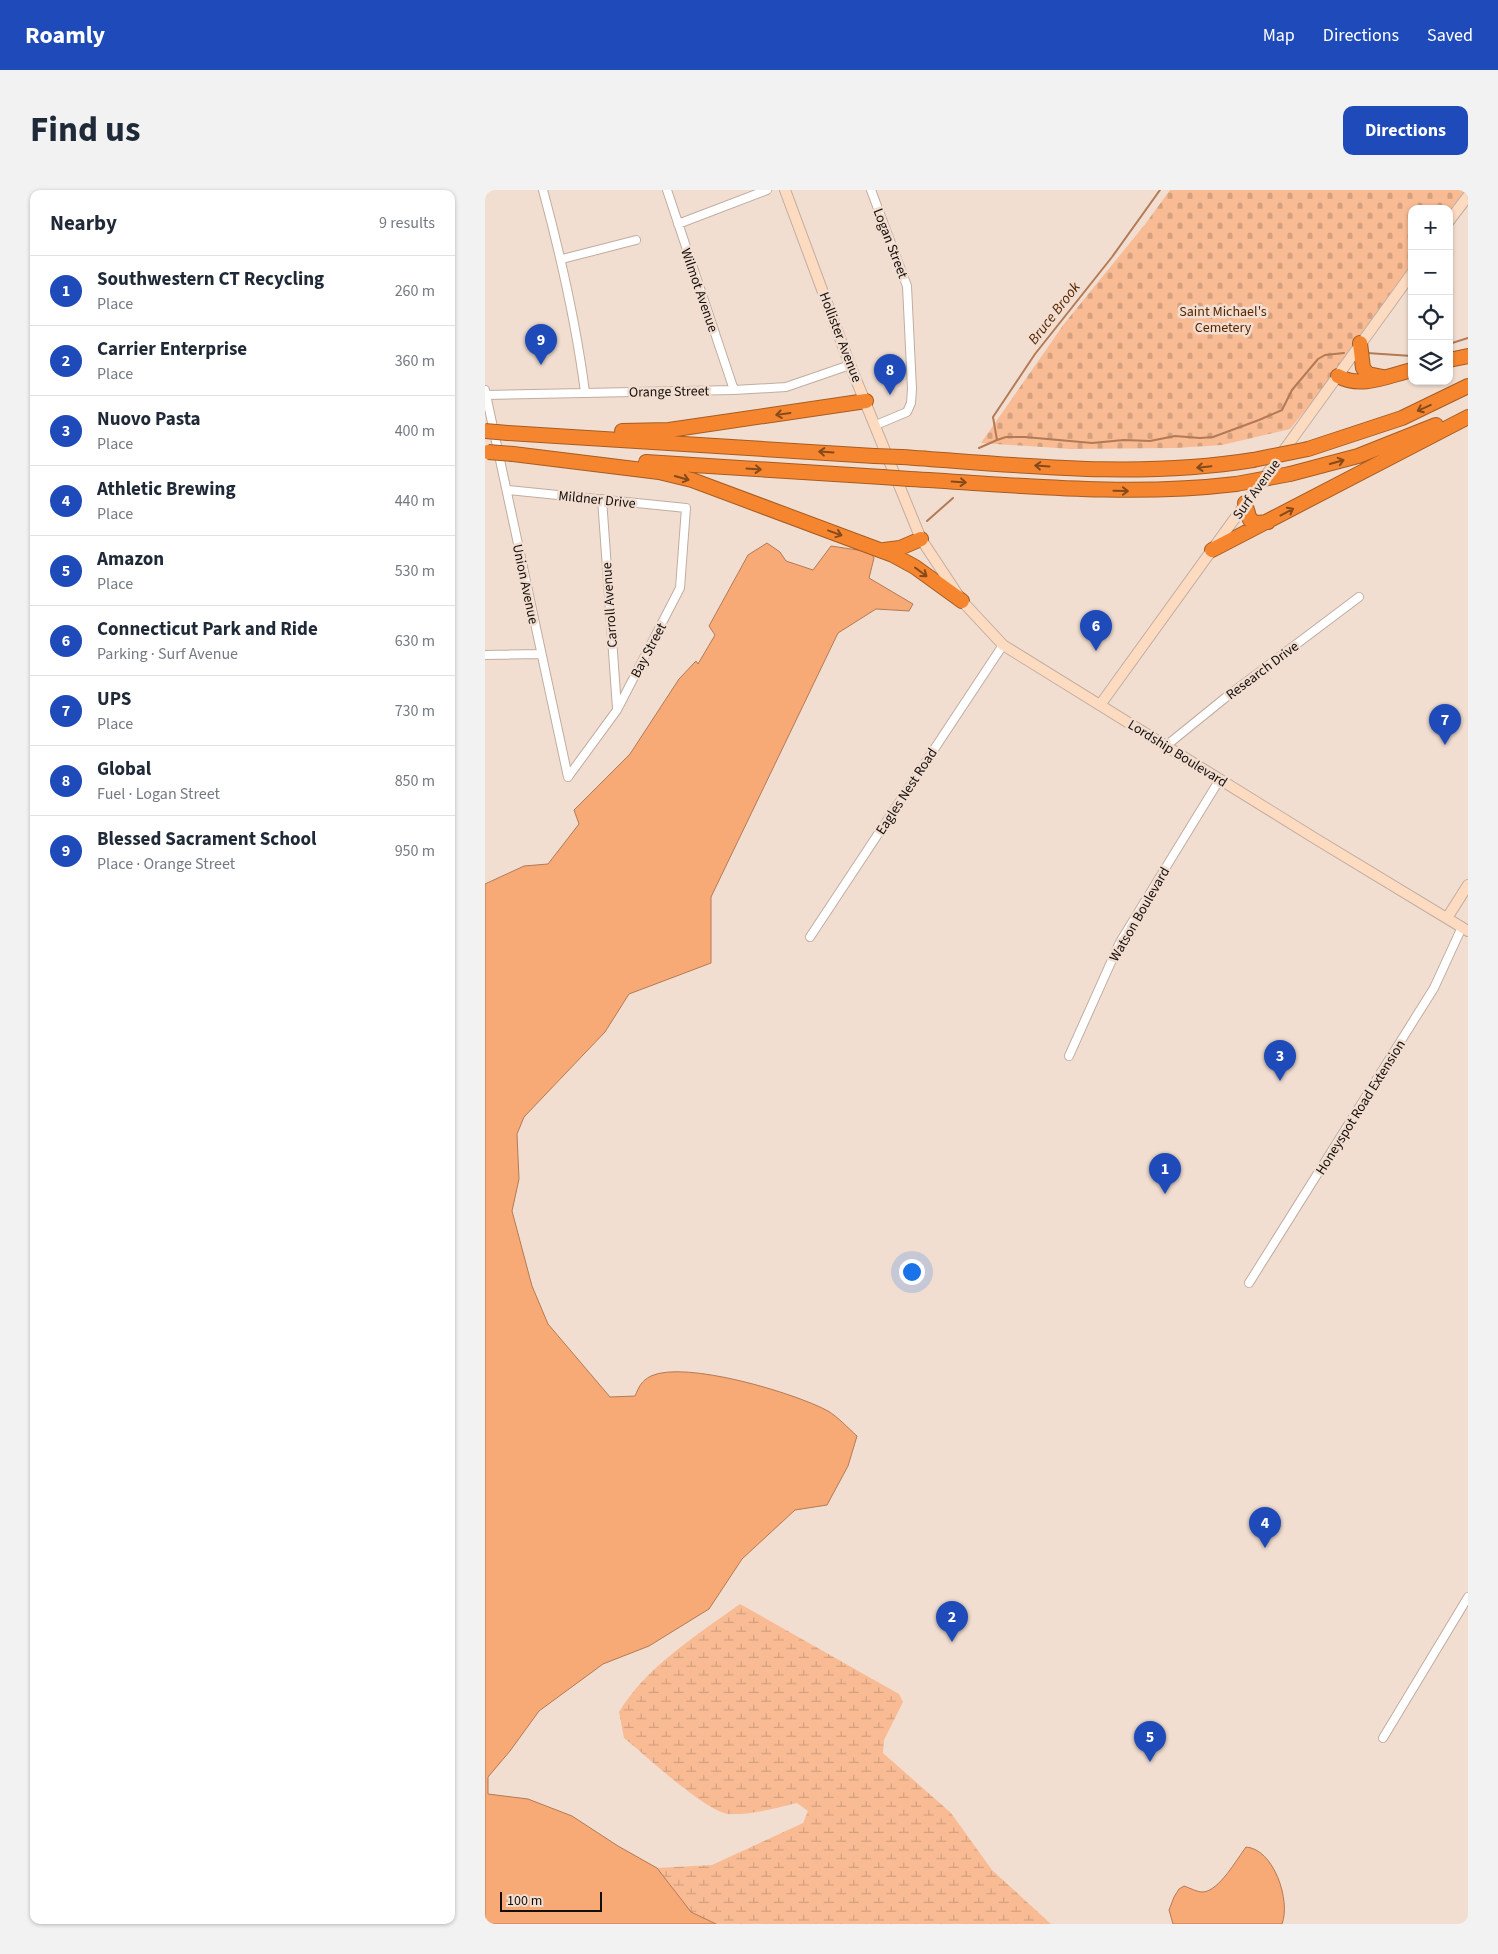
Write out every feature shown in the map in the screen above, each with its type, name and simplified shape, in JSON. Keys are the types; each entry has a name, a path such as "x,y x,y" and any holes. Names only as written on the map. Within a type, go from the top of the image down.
{"highway":[{"path":"1360,343 1360,357 1365,372 1374,376 1384,377"},
{"path":"1453,359 1468,356"},
{"path":"1338,376 1357,383 1408,371"},
{"path":"485,431 1118,470 1194,468 1253,460 1308,449 1402,418 1468,386"},
{"path":"508,433 569,430 669,430 866,401"},
{"path":"487,452 1119,491 1167,490 1236,484 1289,474 1380,448 1468,410"},
{"path":"1212,550 1468,417"},
{"path":"513,454 681,477 878,549 915,567 962,601"},
{"path":"1245,504 1250,520 1255,523 1268,522"},
{"path":"878,549 895,550 921,539"}],"main road":[{"name":"Hollister Avenue","path":"785,190 850,365 876,424 921,539"},
{"path":"1453,216 1468,196"},
{"name":"Surf Avenue","path":"1100,705 1408,278"},
{"name":"Lordship Boulevard","path":"921,539 962,601 1003,645 1465,929"},
{"path":"1447,918 1468,885"}],"street":[{"path":"543,190 578,336 585,392"},
{"name":"Wilmot Avenue","path":"667,190 734,390"},
{"path":"679,224 767,190"},
{"name":"Logan Street","path":"871,190 907,286 912,389 911,403 907,412 876,424"},
{"path":"561,259 636,240"},
{"name":"Orange Street","path":"485,393 734,390 786,387 850,365"},
{"name":"Union Avenue","path":"485,393 508,490 519,553 568,777"},
{"name":"Mildner Drive","path":"508,490 686,508"},
{"name":"Carroll Avenue","path":"602,499 617,710"},
{"name":"Bay Street","path":"568,777 617,710 680,588 686,508"},
{"name":"Research Drive","path":"1167,745 1225,698 1359,597"},
{"name":"Eagles Nest Road","path":"810,937 1003,645"},
{"path":"485,655 541,654"},
{"name":"Watson Boulevard","path":"1069,1056 1121,942 1220,779"},
{"name":"Honeyspot Road Extension","path":"1249,1283 1434,988 1465,929"},
{"path":"1383,1738 1468,1597"}],"green space":[{"name":"Saint Michael's Cemetery","path":"1170,190 1465,190 1453,206 1408,205 1408,269 1312,402 1290,429 1222,445 1176,448 1071,449 981,443 1064,324 1146,223"},
{"path":"740,1604 899,1694 903,1702 884,1740 883,1753 951,1813 992,1870 1051,1924 716,1924 691,1912 657,1868 712,1865 803,1823 808,1811 797,1803 764,1811 746,1813 729,1814 719,1811 691,1794 624,1738 619,1712 630,1695 658,1666 674,1652"}],"shaded area":[{"path":"767,543 780,552 786,561 813,570 831,546 871,552 874,558 869,578 913,604 909,611 876,609 838,633 711,897 711,963 629,994 605,1032 524,1117 517,1134 519,1179 512,1211 532,1286 548,1324 610,1397 635,1396 645,1380 651,1376 667,1372 713,1375 766,1388 812,1404 832,1413 857,1436 848,1466 827,1505 795,1510 742,1559 709,1609 649,1646 603,1664 539,1711 510,1751 488,1777 488,1794 528,1799 572,1816 618,1846 657,1868 691,1912 716,1924 485,1924 485,884 524,866 548,864 579,824 574,810 630,754 679,679 696,661 698,664 715,635 709,626 748,555"},
{"path":"1246,1847 1256,1850 1265,1857 1278,1878 1284,1903 1282,1924 1173,1924 1169,1910 1179,1889 1184,1886 1201,1892 1209,1890 1227,1874"}],"waterway":[{"name":"Bruce Brook","path":"979,448 997,440 993,417 1035,354 1112,257 1160,190"},
{"path":"1453,343 1468,338"},
{"path":"997,440 1006,437 1025,437 1092,443 1124,440 1150,441 1175,436 1213,437 1282,410 1292,390 1318,359 1325,355 1344,353"},
{"path":"1367,353 1408,356"},
{"name":"Bruce Brook","path":"927,521 953,498"}],"place":[{"name":"Blessed Sacrament School","path":"541,365"},
{"name":"Global","path":"890,395"},
{"name":"Connecticut Park and Ride","path":"1096,651"},
{"name":"UPS","path":"1445,745"},
{"name":"Nuovo Pasta","path":"1280,1081"},
{"name":"Southwestern CT Recycling","path":"1165,1194"},
{"name":"Athletic Brewing","path":"1265,1548"},
{"name":"Carrier Enterprise","path":"952,1642"},
{"name":"Amazon","path":"1150,1762"}]}
